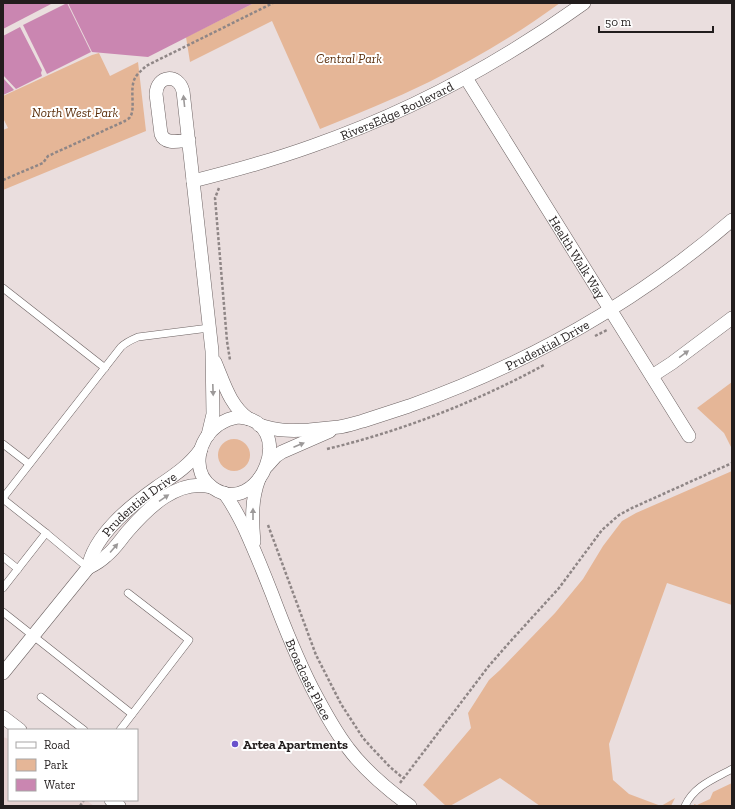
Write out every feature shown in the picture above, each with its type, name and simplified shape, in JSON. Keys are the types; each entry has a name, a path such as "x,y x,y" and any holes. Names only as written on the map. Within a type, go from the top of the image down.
{"street":[{"name":"RiversEdge Boulevard","path":"193,181 272,160 334,138 409,107 466,78 520,46 584,3"},
{"path":"188,140 169,141 164,139 161,134 156,90 160,83 166,79 172,78 181,85 182,88 193,181 212,351 214,414 208,435 202,448 199,461 200,471 211,487 229,494 242,492 260,478 267,466 269,459 269,445 266,433 254,422 240,413 233,403 212,351"},
{"name":"Health Walk Way","path":"466,78 689,436"},
{"name":"Prudential Drive","path":"267,466 276,456 288,449 341,427 388,413 442,394 479,379 552,344 643,288 676,265 732,220"},
{"path":"652,376 732,318"},
{"path":"208,435 217,425 227,420 238,417 254,422"},
{"name":"Prudential Drive","path":"254,422 272,429 290,431 341,427"},
{"name":"Prudential Drive","path":"88,568 90,558 95,548 117,521 140,500 186,466 202,448"},
{"name":"Broadcast Place","path":"255,550 252,511 255,493 260,478"},
{"name":"Prudential Drive","path":"3,673 88,568 106,556 153,506 181,488 191,485 211,487"},
{"name":"Broadcast Place","path":"224,493 234,508 255,550 307,678 325,713 355,757 369,772 410,806"},
{"path":"3,717 19,729"}],"lane":[{"path":"3,288 105,368"},
{"path":"88,568 3,498 121,347 131,340 138,338 209,328"},
{"path":"3,444 29,464"},
{"path":"3,588 46,533"},
{"path":"3,557 18,569"},
{"path":"121,729 189,640 128,593"},
{"path":"3,612 132,714"},
{"path":"41,697 83,729"},
{"path":"685,806 699,787 732,769"}],"path":[{"path":"3,180 43,164 48,156 125,121 130,117 132,110 132,88 134,79 146,66 273,3"},
{"path":"219,188 216,198 227,341 231,362"},
{"path":"590,339 603,332"},
{"path":"322,450 366,439 420,421 489,392 545,364"},
{"path":"392,792 488,667 559,588 608,525 619,515 632,508 732,464"},
{"path":"266,519 316,655 341,704 363,738 390,767 403,778"}],"shaded area":[{"path":"3,737 8,739 8,801 87,801 94,806 3,806"}],"green space":[{"name":"Central Park","path":"254,3 560,3 513,35 446,73 389,100 320,129 272,21 190,62 186,37"},
{"name":"North West Park","path":"99,53 110,76 138,62 146,131 3,190 3,130 8,128 3,118 3,96"},
{"path":"732,382 732,449 724,433 697,408"},
{"path":"234,439 243,442 247,446 250,455 247,464 243,468 234,471 225,468 221,464 218,455 221,446 225,442"},
{"path":"732,471 732,605 667,583 609,744 613,780 629,794 661,806 540,806 500,778 450,806 446,806 423,785 471,728 468,713 489,680 555,613 583,579 603,546 622,521 636,513"},
{"path":"732,783 732,806 694,806 694,804 697,805 710,799 713,792"},
{"path":"675,798 671,806 661,806"}],"water":[{"path":"3,3 53,3 3,29"},
{"path":"67,3 91,52 47,74 23,25"},
{"path":"68,3 254,3 148,57 92,52"},
{"path":"20,27 42,70 42,76 16,89 3,75 3,36"},
{"path":"3,78 14,90 3,95"}],"place":[{"name":"Artea Apartments","path":"235,744"}]}
